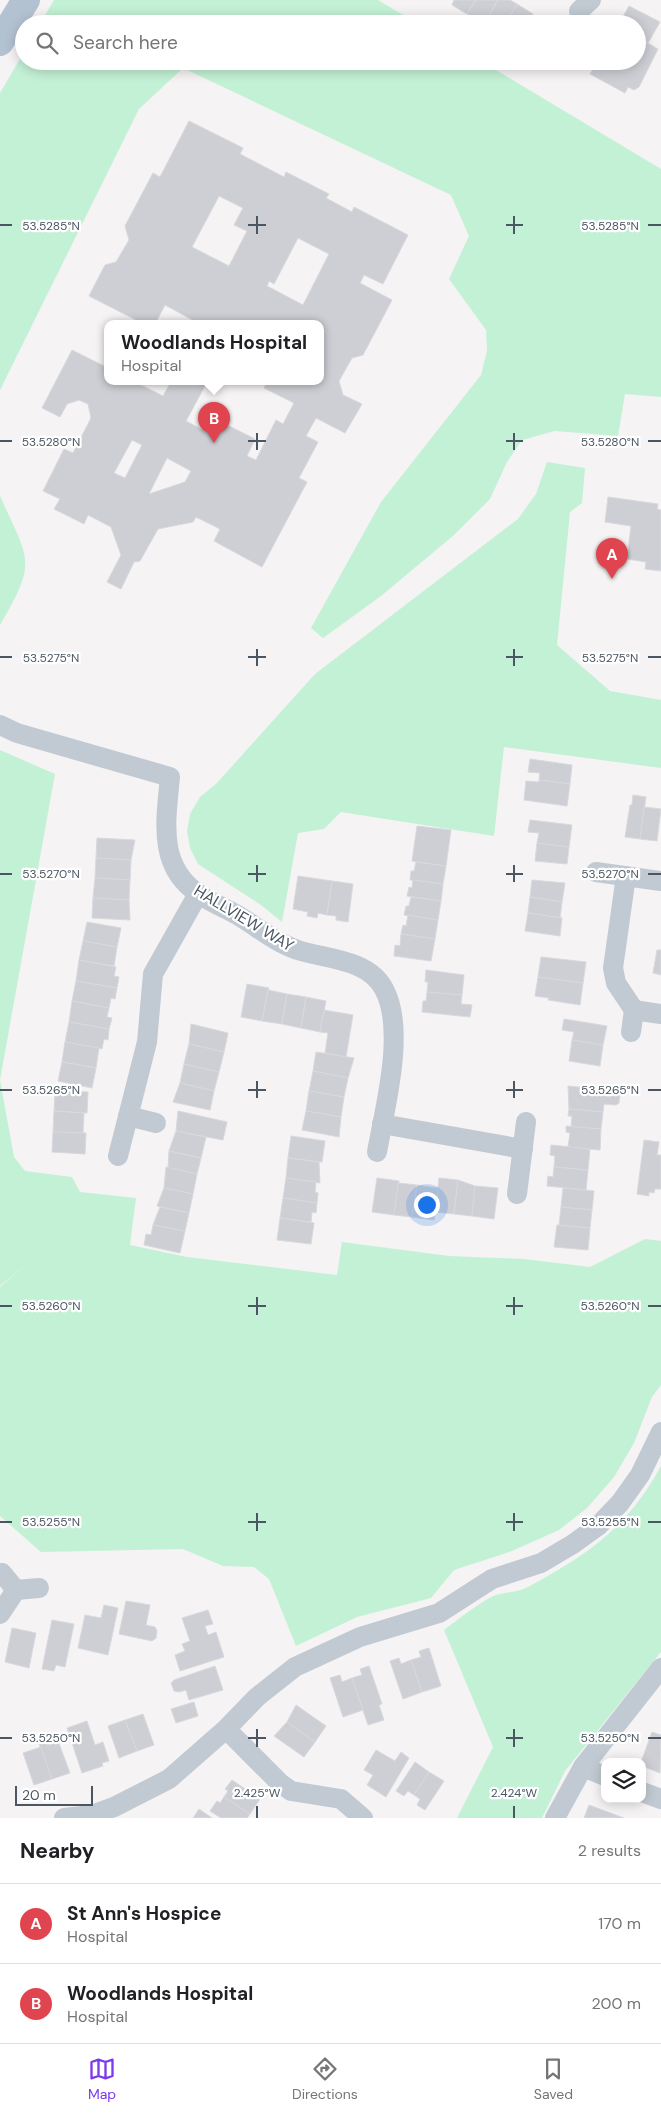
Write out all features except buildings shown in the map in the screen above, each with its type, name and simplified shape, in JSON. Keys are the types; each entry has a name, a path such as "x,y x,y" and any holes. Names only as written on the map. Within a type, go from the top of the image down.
{"main road":[{"path":"17,15 26,0"},
{"path":"0,42 15,18"}],"street":[{"name":"HALLVIEW WAY","path":"0,725 17,733 170,777 166,822 166,844 170,862 182,878 198,894 241,917 271,938 298,950 356,965 368,971 378,980 385,989 395,1027 394,1050 377,1152"},
{"path":"596,872 661,881"},
{"path":"626,876 613,968 616,983 634,1010 631,1032"},
{"path":"118,1156 147,1042 153,974 198,894"},
{"path":"634,1010 661,1014"},
{"path":"128,1116 156,1122"},
{"path":"518,1194 526,1122"},
{"path":"382,1124 523,1149"},
{"path":"64,1818 93,1816 142,1794 169,1779 226,1729 257,1696 295,1667 360,1637 439,1613 492,1579 541,1562 573,1544 598,1526 620,1503 640,1475 661,1432"},
{"path":"2,1573 16,1590"},
{"path":"16,1590 39,1588"},
{"path":"0,1614 16,1590"},
{"path":"555,1818 583,1768 661,1668"},
{"path":"226,1729 280,1784 291,1791 341,1799 363,1818"},
{"path":"583,1768 601,1775"},
{"path":"646,1793 661,1799"}],"green space":[{"path":"54,0 378,0 403,15 45,15"},
{"path":"15,67 15,70 181,70 139,109 0,390 0,93"},
{"path":"187,70 496,70 661,169 661,397 625,394 618,436 555,431 522,440 507,462 490,499 454,535 381,596 323,638 311,628 381,502 481,375 487,351 486,330 449,279 469,236 451,195"},
{"path":"547,462 585,468 582,503 570,512 557,645 610,691 661,700 661,768 504,747 494,836 341,812 324,829 298,833 282,922 261,905 198,864 190,848 187,831 190,814 200,797 216,784 315,674 518,519 536,494"},
{"path":"0,496 18,534 25,560 20,587 0,625"},
{"path":"0,750 55,774 0,1080"},
{"path":"0,1080 14,1157 25,1171 72,1177 80,1192 136,1198 130,1245 187,1257 337,1275 342,1242 449,1256 524,1259 590,1267 645,1239 661,1241 661,1385 652,1397 634,1443 614,1477 587,1508 559,1530 512,1551 454,1570 431,1598 357,1617 296,1646 269,1579 254,1567 223,1566 183,1549 41,1552 0,1516 0,1287 30,1261 0,1286"},
{"path":"661,1466 661,1652 565,1771 542,1818 457,1818 493,1747 444,1630 491,1597 528,1587 588,1551 620,1523 648,1488"}],"place":[{"name":"Woodlands Hospital","path":"214,443"},
{"name":"St Ann's Hospice","path":"612,579"}]}
